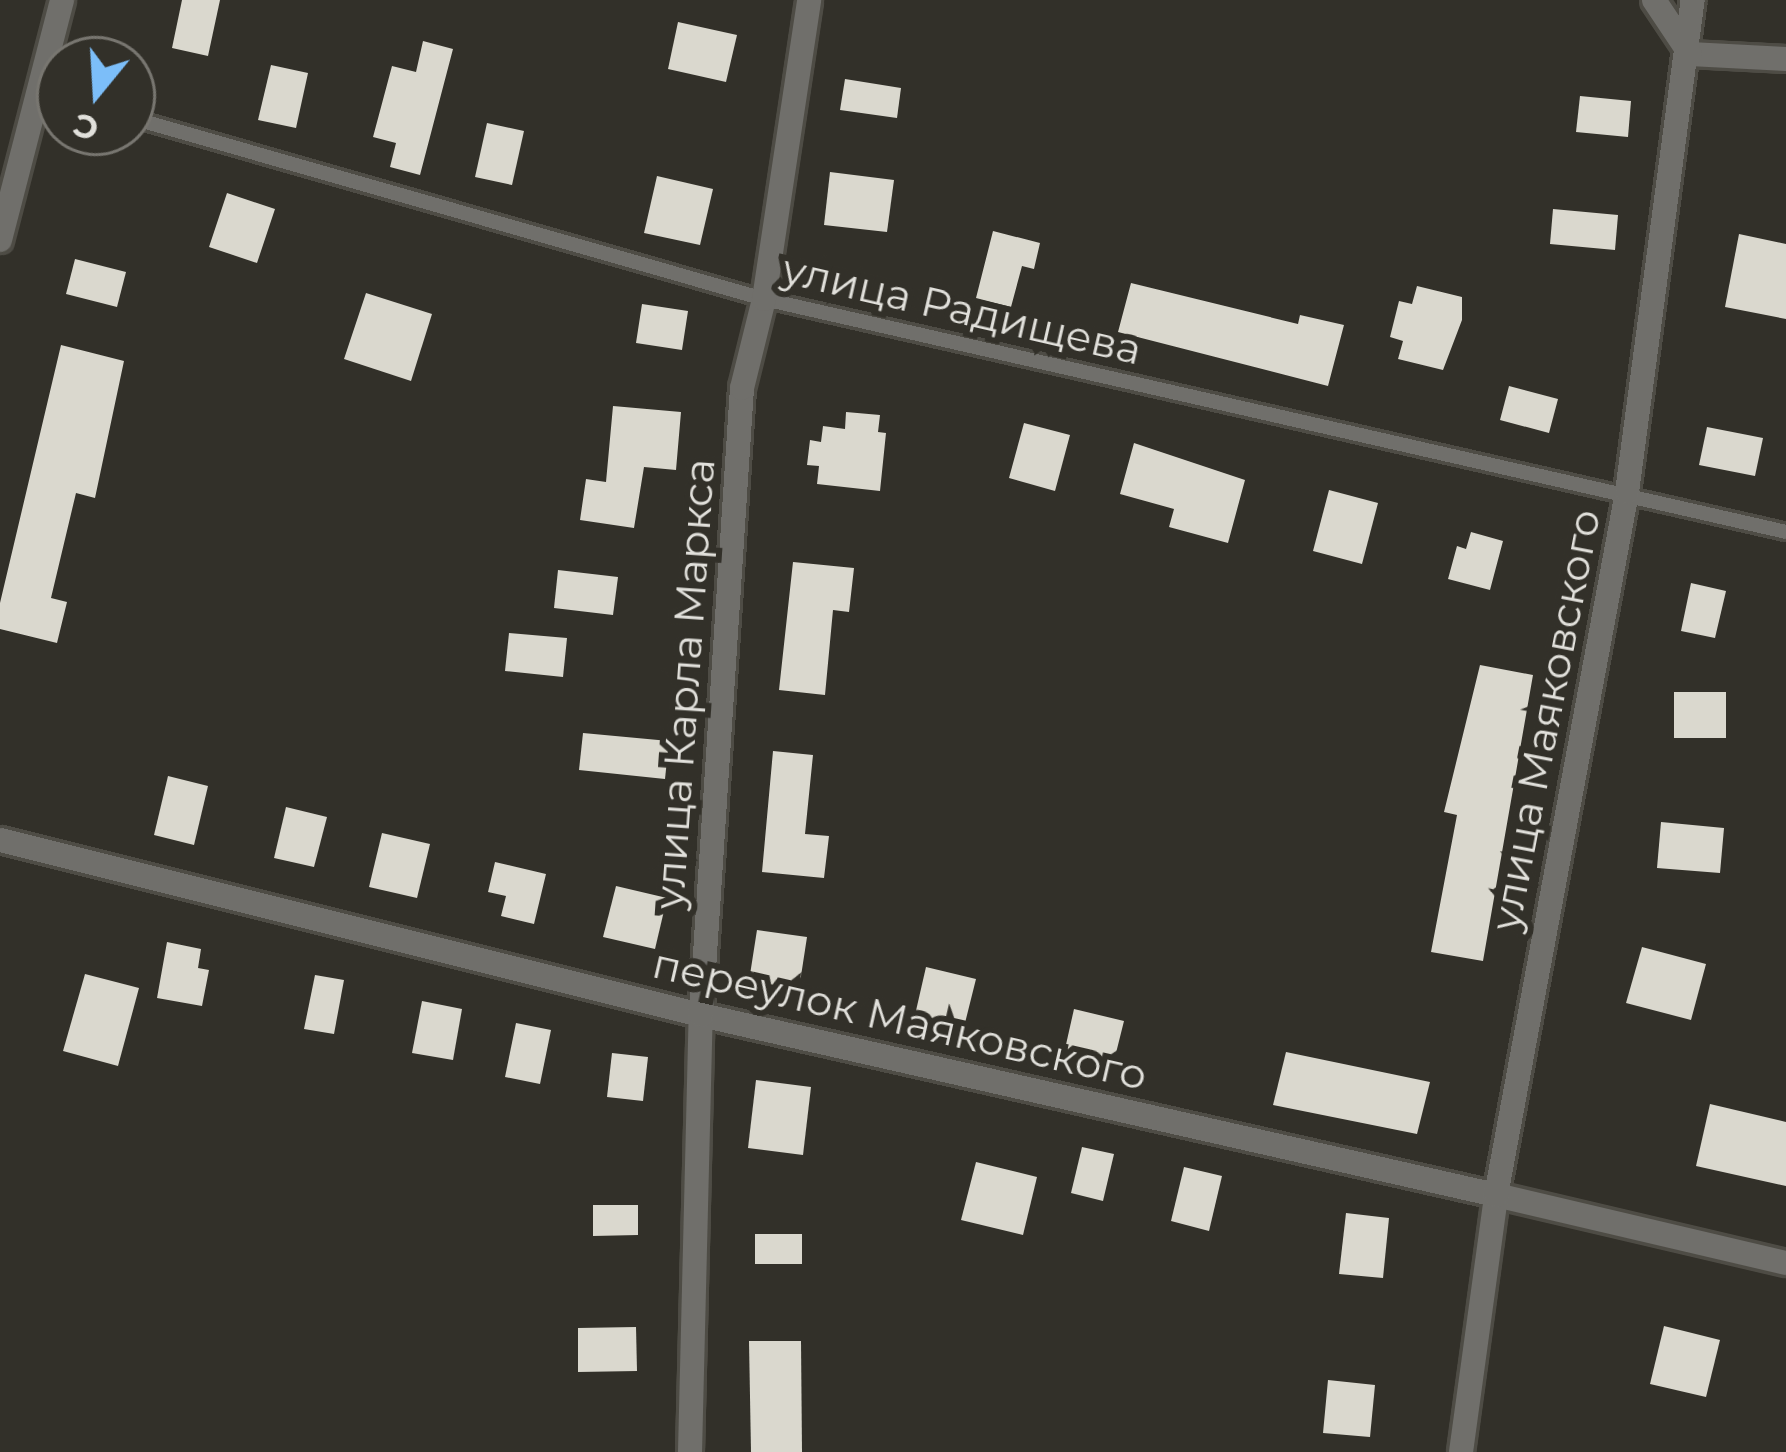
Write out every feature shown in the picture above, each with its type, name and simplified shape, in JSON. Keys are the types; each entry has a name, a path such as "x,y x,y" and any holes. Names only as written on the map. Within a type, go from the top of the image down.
{"street":[{"path":"57,36 62,0"},
{"name":"улица Карла Маркса","path":"690,1452 700,1015 742,388 764,299 809,0"},
{"path":"1654,0 1690,54 1786,59"},
{"name":"улица Маяковского","path":"1461,1452 1496,1195 1627,492 1690,54 1693,0"},
{"path":"0,240 36,136"},
{"name":"переулок Маяковского","path":"0,840 700,1015 1786,1263"}],"lane":[{"name":"улица Радищева","path":"156,125 764,299 1627,492 1786,532"}],"building":[{"path":"182,0 220,0 208,56 172,48"},
{"path":"678,22 737,35 726,82 668,69"},
{"path":"423,41 453,49 420,175 390,167 396,143 373,137 392,66 416,72"},
{"path":"271,65 308,73 296,128 258,120"},
{"path":"845,79 901,88 897,118 840,110"},
{"path":"1580,96 1631,101 1628,137 1576,132"},
{"path":"487,123 524,131 512,185 475,177"},
{"path":"830,172 894,180 887,232 824,225"},
{"path":"657,176 713,189 700,245 644,233"},
{"path":"227,193 275,209 257,263 209,247"},
{"path":"1553,209 1618,215 1615,250 1550,244"},
{"path":"993,231 1040,243 1034,269 1022,266 1011,307 976,298"},
{"path":"1739,234 1786,244 1786,319 1725,307"},
{"path":"75,259 126,272 117,307 66,294"},
{"path":"1131,283 1298,324 1300,315 1344,325 1328,386 1118,332"},
{"path":"1417,286 1462,297 1462,320 1443,370 1398,359 1403,341 1390,337 1399,301 1412,304"},
{"path":"366,293 432,314 411,381 344,359"},
{"path":"642,304 688,311 682,350 636,343"},
{"path":"61,345 124,361 95,498 76,493 51,598 67,602 57,643 0,629 0,603"},
{"path":"1509,386 1558,399 1549,433 1500,420"},
{"path":"613,406 681,412 676,470 644,467 634,528 580,520 586,479 606,482"},
{"path":"846,412 880,415 878,432 886,433 880,491 817,484 819,466 807,465 810,440 821,442 823,426 845,429"},
{"path":"1024,423 1070,435 1055,491 1009,478"},
{"path":"1707,427 1763,438 1755,476 1699,465"},
{"path":"1134,443 1245,480 1228,543 1169,527 1174,509 1120,494"},
{"path":"1329,490 1378,503 1362,564 1313,551"},
{"path":"1471,532 1503,541 1490,590 1448,579 1457,546 1466,549"},
{"path":"793,562 854,568 849,612 833,610 825,695 779,690"},
{"path":"558,570 618,577 613,615 554,608"},
{"path":"1691,583 1726,591 1715,638 1681,631"},
{"path":"509,633 567,638 563,677 505,671"},
{"path":"1480,665 1533,675 1483,961 1431,952 1457,815 1444,812"},
{"path":"1674,692 1726,692 1726,738 1674,738"},
{"path":"583,733 669,741 665,779 579,770"},
{"path":"773,751 813,755 805,834 829,836 824,878 762,872"},
{"path":"168,776 208,786 194,845 154,835"},
{"path":"286,807 327,817 314,867 274,858"},
{"path":"1661,822 1724,828 1720,873 1657,868"},
{"path":"382,833 430,844 417,898 369,887"},
{"path":"495,862 546,874 534,924 501,916 506,896 488,892"},
{"path":"616,886 667,898 655,949 603,937"},
{"path":"757,930 807,937 799,989 749,981"},
{"path":"167,942 201,949 198,968 209,970 202,1006 157,998"},
{"path":"1642,947 1706,964 1691,1020 1626,1003"},
{"path":"926,967 976,979 964,1027 915,1015"},
{"path":"85,974 139,988 118,1066 63,1051"},
{"path":"315,975 344,980 334,1034 304,1029"},
{"path":"422,1001 462,1009 453,1060 412,1053"},
{"path":"1074,1009 1124,1021 1114,1061 1065,1049"},
{"path":"516,1023 551,1030 540,1084 505,1077"},
{"path":"1286,1052 1430,1082 1417,1134 1273,1105"},
{"path":"612,1053 648,1057 643,1101 607,1097"},
{"path":"756,1080 811,1087 803,1155 748,1148"},
{"path":"1710,1104 1786,1122 1786,1186 1696,1166"},
{"path":"1082,1147 1114,1154 1103,1201 1071,1193"},
{"path":"976,1162 1037,1177 1023,1235 961,1220"},
{"path":"1184,1167 1222,1176 1209,1231 1171,1221"},
{"path":"593,1205 638,1205 638,1235 593,1236"},
{"path":"1346,1213 1389,1218 1383,1278 1339,1274"},
{"path":"755,1234 802,1234 802,1264 755,1264"},
{"path":"1664,1326 1720,1340 1706,1397 1650,1384"},
{"path":"636,1327 637,1371 578,1372 578,1328"},
{"path":"749,1341 801,1341 802,1452 751,1452"},
{"path":"1328,1380 1375,1385 1370,1437 1323,1433"}]}
